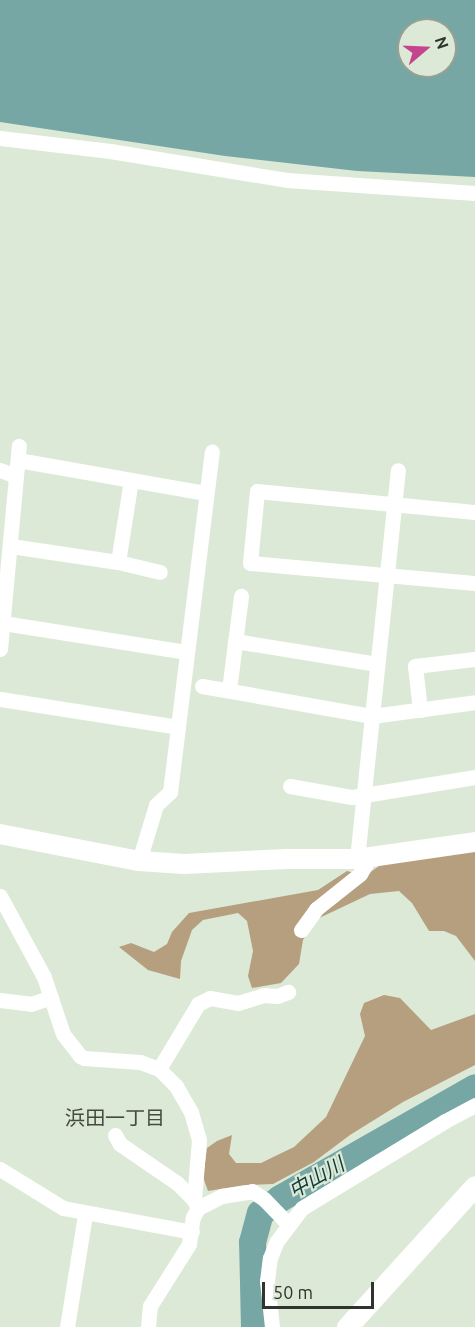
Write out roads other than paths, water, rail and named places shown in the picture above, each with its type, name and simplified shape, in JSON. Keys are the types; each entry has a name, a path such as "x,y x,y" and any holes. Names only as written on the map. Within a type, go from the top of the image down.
{"main road":[{"path":"347,1327 475,1186"}],"street":[{"path":"0,138 110,150 287,180 475,193"},
{"path":"139,861 156,805 171,792 186,652 212,452"},
{"path":"0,649 18,453 131,480 206,492"},
{"path":"0,470 16,476"},
{"path":"301,930 315,909 360,874 364,858 364,793 398,470"},
{"path":"118,562 131,480"},
{"path":"475,512 257,491 250,563 475,583"},
{"path":"11,546 118,562 160,572"},
{"path":"229,690 242,596"},
{"path":"3,623 186,652"},
{"path":"235,641 377,664"},
{"path":"420,710 415,666 475,659"},
{"path":"202,686 372,716 475,702"},
{"path":"0,699 178,727"},
{"path":"290,786 352,797 364,793 475,777"},
{"path":"0,834 139,861 183,864 364,858 475,842"},
{"path":"0,896 44,977 63,1034 84,1058 140,1062 159,1069 184,1100 196,1128 199,1156 192,1232 189,1244 150,1306 148,1327"},
{"path":"159,1069 198,1004 210,998 238,1003 264,995 277,996 288,992"},
{"path":"0,1000 25,1004 51,997"},
{"path":"272,1327 267,1281 270,1258 283,1219 445,1120 475,1105"},
{"path":"115,1135 120,1144 177,1183 196,1204"},
{"path":"1,1174 63,1208 85,1214 192,1232"},
{"path":"196,1204 237,1192 252,1191 264,1199 283,1219"},
{"path":"67,1327 85,1214"}],"water":[{"path":"0,0 475,0 475,177 357,171 225,156 0,122"}],"waterway":[{"name":"中山川","path":"254,1327 252,1242 260,1213 280,1198 475,1087"}],"district":[{"name":"浜田一丁目","path":"115,1117"}]}
